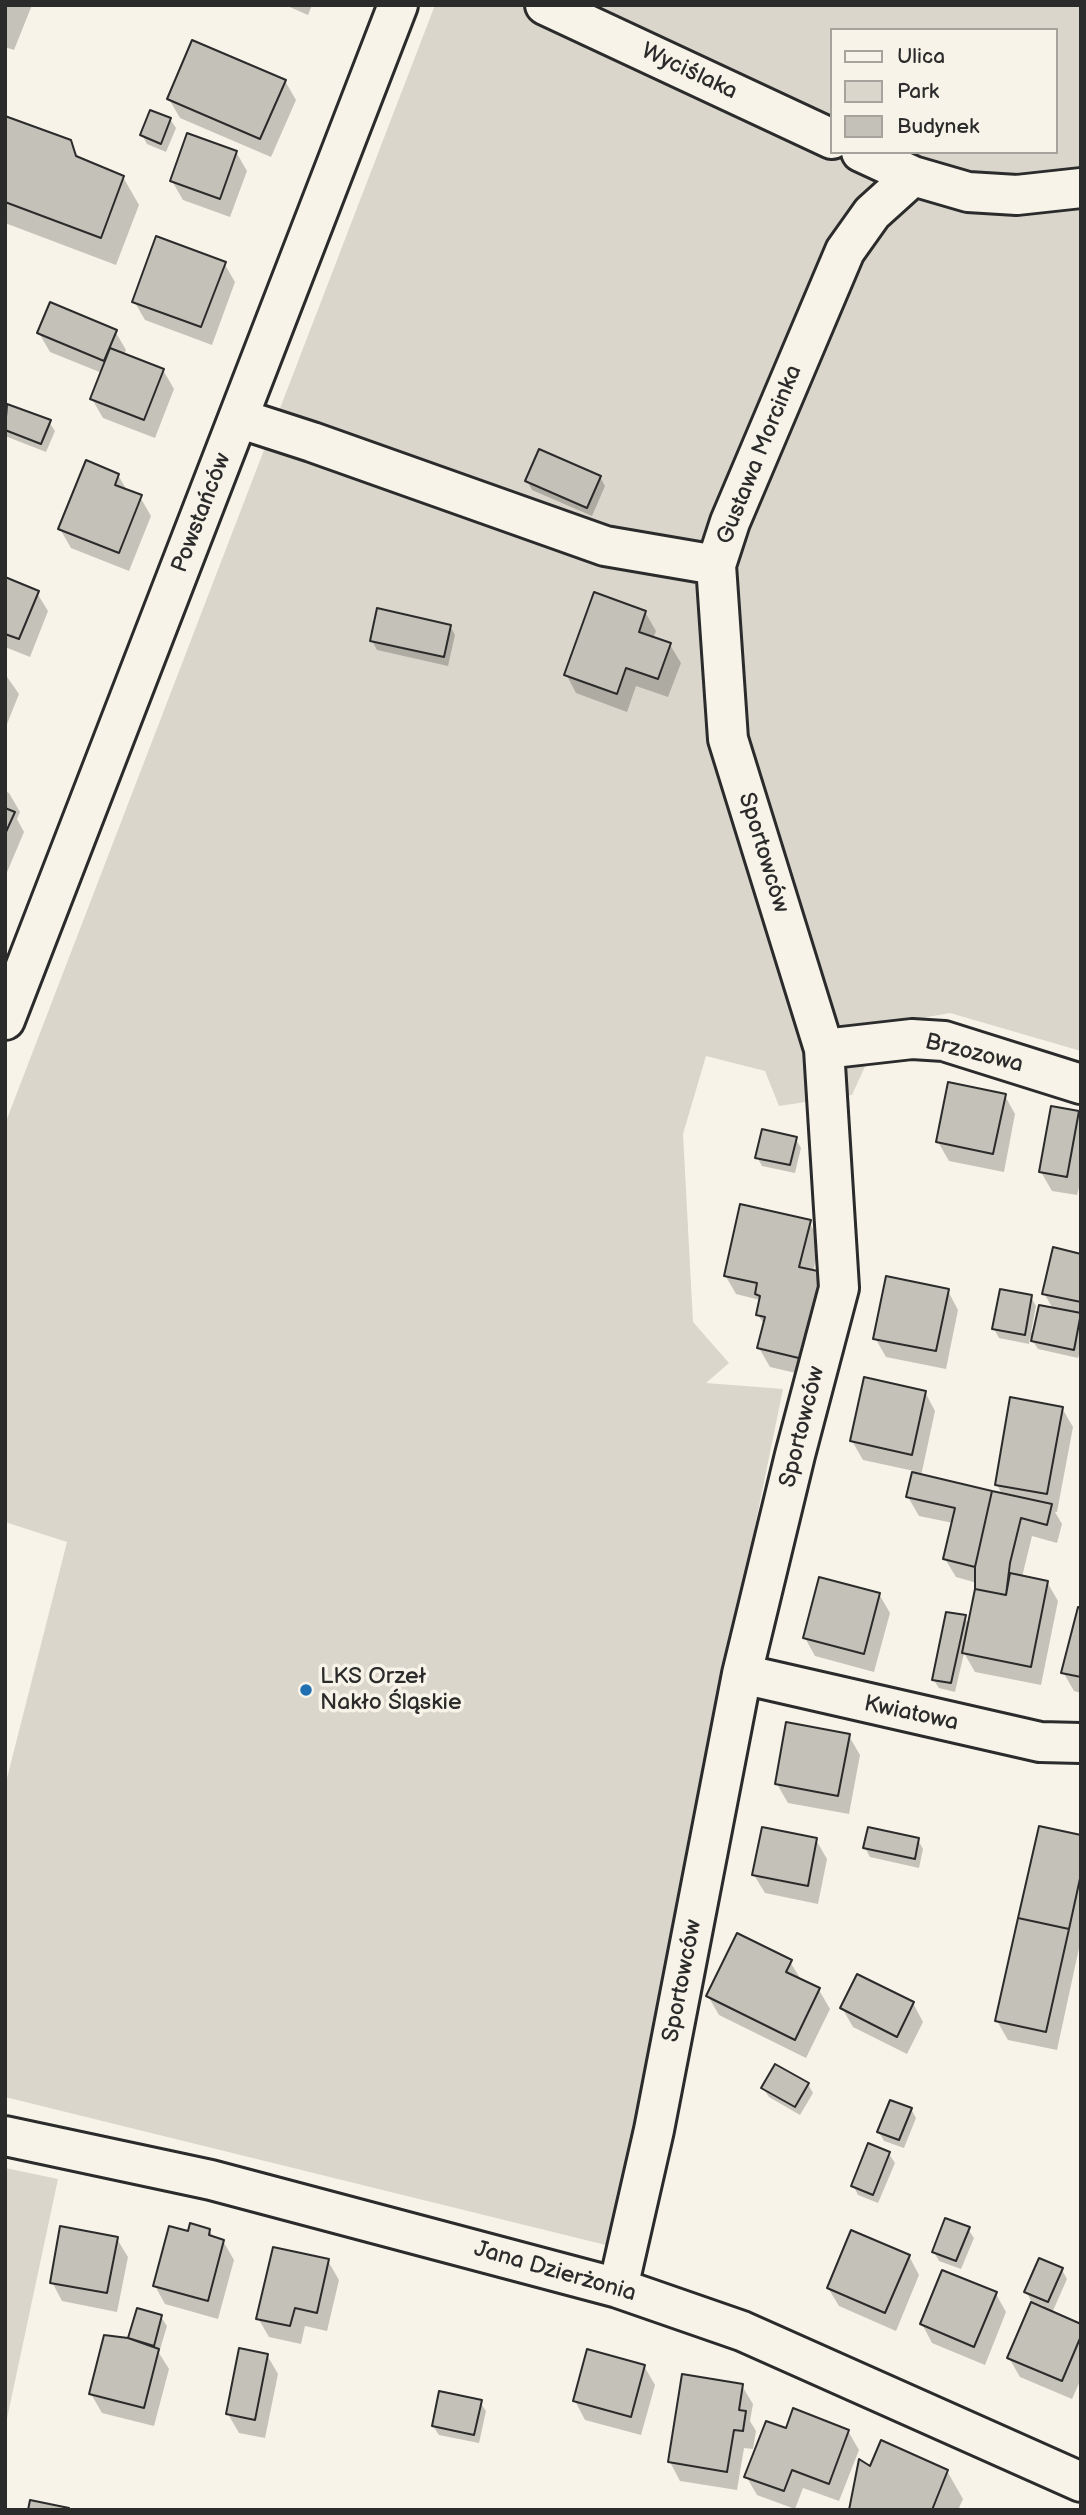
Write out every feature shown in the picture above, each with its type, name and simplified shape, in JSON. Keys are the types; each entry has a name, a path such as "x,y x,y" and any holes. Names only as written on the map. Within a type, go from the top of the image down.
{"street":[{"name":"Powstańców","path":"5,1020 398,5"},
{"name":"Wyciślaka","path":"545,5 830,138"},
{"path":"865,154 913,176 968,192 1017,195 1081,188"},
{"name":"Gustawa Morcinka","path":"238,418 605,545 716,565 730,522 845,251 872,213 913,176"},
{"name":"Sportowców","path":"618,2288 654,2130 742,1674 839,1288 824,1049 729,740 716,565"},
{"name":"Brzozowa","path":"824,1049 912,1039 944,1041 1081,1084"},
{"name":"Kwiatowa","path":"742,1674 1040,1742 1081,1743"},
{"name":"Jana Dzierżonia","path":"5,2136 211,2180 618,2288 742,2331 1081,2482"}],"green space":[{"path":"435,5 1081,5 1081,1051 950,1013 884,1025 852,1095 779,1106 765,1071 706,1056 683,1134 693,1322 729,1363 706,1383 783,1389 699,1800 614,2247 5,2097 5,1786 67,1542 5,1522 5,1124"},
{"path":"5,2168 58,2179 5,2428"}],"building":[{"path":"192,40 286,80 260,139 167,99"},
{"path":"150,110 171,118 161,144 140,135"},
{"path":"5,116 71,140 76,156 124,176 101,238 5,202"},
{"path":"187,133 237,151 220,199 170,181"},
{"path":"156,236 226,262 201,327 132,302"},
{"path":"50,302 117,330 104,361 37,333"},
{"path":"110,348 164,369 144,420 90,399"},
{"path":"7,404 51,420 41,444 5,430"},
{"path":"539,449 601,476 587,508 525,481"},
{"path":"86,460 119,474 115,485 142,495 119,553 58,529"},
{"path":"5,577 39,591 19,639 5,634"},
{"path":"594,592 646,611 639,632 671,643 658,679 626,668 617,694 564,675"},
{"path":"377,608 451,625 444,657 370,641"},
{"path":"5,808 15,812 5,834"},
{"path":"948,1082 1006,1094 993,1154 936,1142"},
{"path":"1051,1106 1079,1111 1067,1177 1039,1172"},
{"path":"762,1129 797,1137 790,1165 755,1158"},
{"path":"740,1204 811,1220 799,1267 827,1273 807,1360 757,1348 765,1317 756,1315 760,1296 755,1294 757,1283 724,1276"},
{"path":"1053,1247 1081,1254 1081,1302 1042,1294"},
{"path":"886,1276 949,1289 936,1351 873,1339"},
{"path":"1000,1289 1032,1295 1025,1335 992,1329"},
{"path":"1039,1305 1081,1313 1074,1350 1031,1341"},
{"path":"864,1377 926,1391 912,1455 850,1441"},
{"path":"1010,1397 1063,1407 1047,1494 995,1485"},
{"path":"912,1472 992,1491 975,1567 943,1559 955,1508 906,1497"},
{"path":"992,1491 1052,1504 1047,1525 1021,1518 1010,1563 1006,1595 975,1589 975,1567"},
{"path":"1010,1573 1048,1581 1031,1667 962,1653 975,1589 1006,1595"},
{"path":"819,1577 880,1593 864,1654 803,1638"},
{"path":"1078,1607 1081,1608 1081,1677 1061,1673"},
{"path":"946,1612 966,1615 951,1683 932,1680"},
{"path":"786,1722 850,1734 838,1796 775,1784"},
{"path":"1039,1826 1081,1835 1081,1874 1069,1929 1018,1918"},
{"path":"762,1827 817,1838 808,1886 752,1875"},
{"path":"868,1827 919,1838 915,1859 863,1848"},
{"path":"1018,1918 1069,1929 1046,2032 995,2021"},
{"path":"737,1933 792,1960 786,1972 820,1988 795,2040 706,1996"},
{"path":"857,1974 914,2002 897,2037 840,2008"},
{"path":"775,2064 809,2083 795,2107 761,2088"},
{"path":"890,2100 912,2108 899,2140 877,2132"},
{"path":"868,2143 890,2152 873,2195 851,2186"},
{"path":"945,2218 970,2227 956,2261 932,2252"},
{"path":"190,2223 210,2229 209,2235 224,2240 208,2301 153,2286 169,2226 188,2231"},
{"path":"60,2226 118,2237 107,2293 50,2283"},
{"path":"851,2230 910,2255 885,2313 827,2288"},
{"path":"273,2247 329,2259 317,2313 295,2308 290,2326 256,2319"},
{"path":"1039,2258 1063,2268 1048,2302 1024,2292"},
{"path":"942,2270 997,2292 974,2347 920,2324"},
{"path":"1031,2302 1081,2324 1081,2336 1062,2381 1007,2358"},
{"path":"137,2308 162,2315 154,2346 128,2338"},
{"path":"104,2335 128,2338 159,2349 144,2408 89,2394"},
{"path":"239,2348 268,2354 255,2420 226,2414"},
{"path":"587,2349 645,2365 631,2417 573,2401"},
{"path":"682,2374 743,2384 739,2410 746,2411 743,2431 734,2430 727,2472 668,2462"},
{"path":"439,2391 482,2400 474,2435 432,2426"},
{"path":"793,2408 849,2430 829,2484 792,2470 784,2491 744,2477 766,2421 786,2428"},
{"path":"881,2440 948,2470 932,2510 849,2510 859,2459 870,2466"},
{"path":"30,2500 69,2508 69,2510 28,2510"}],"place":[{"name":"LKS Orzeł Nakło Śląskie","path":"306,1690"}]}
